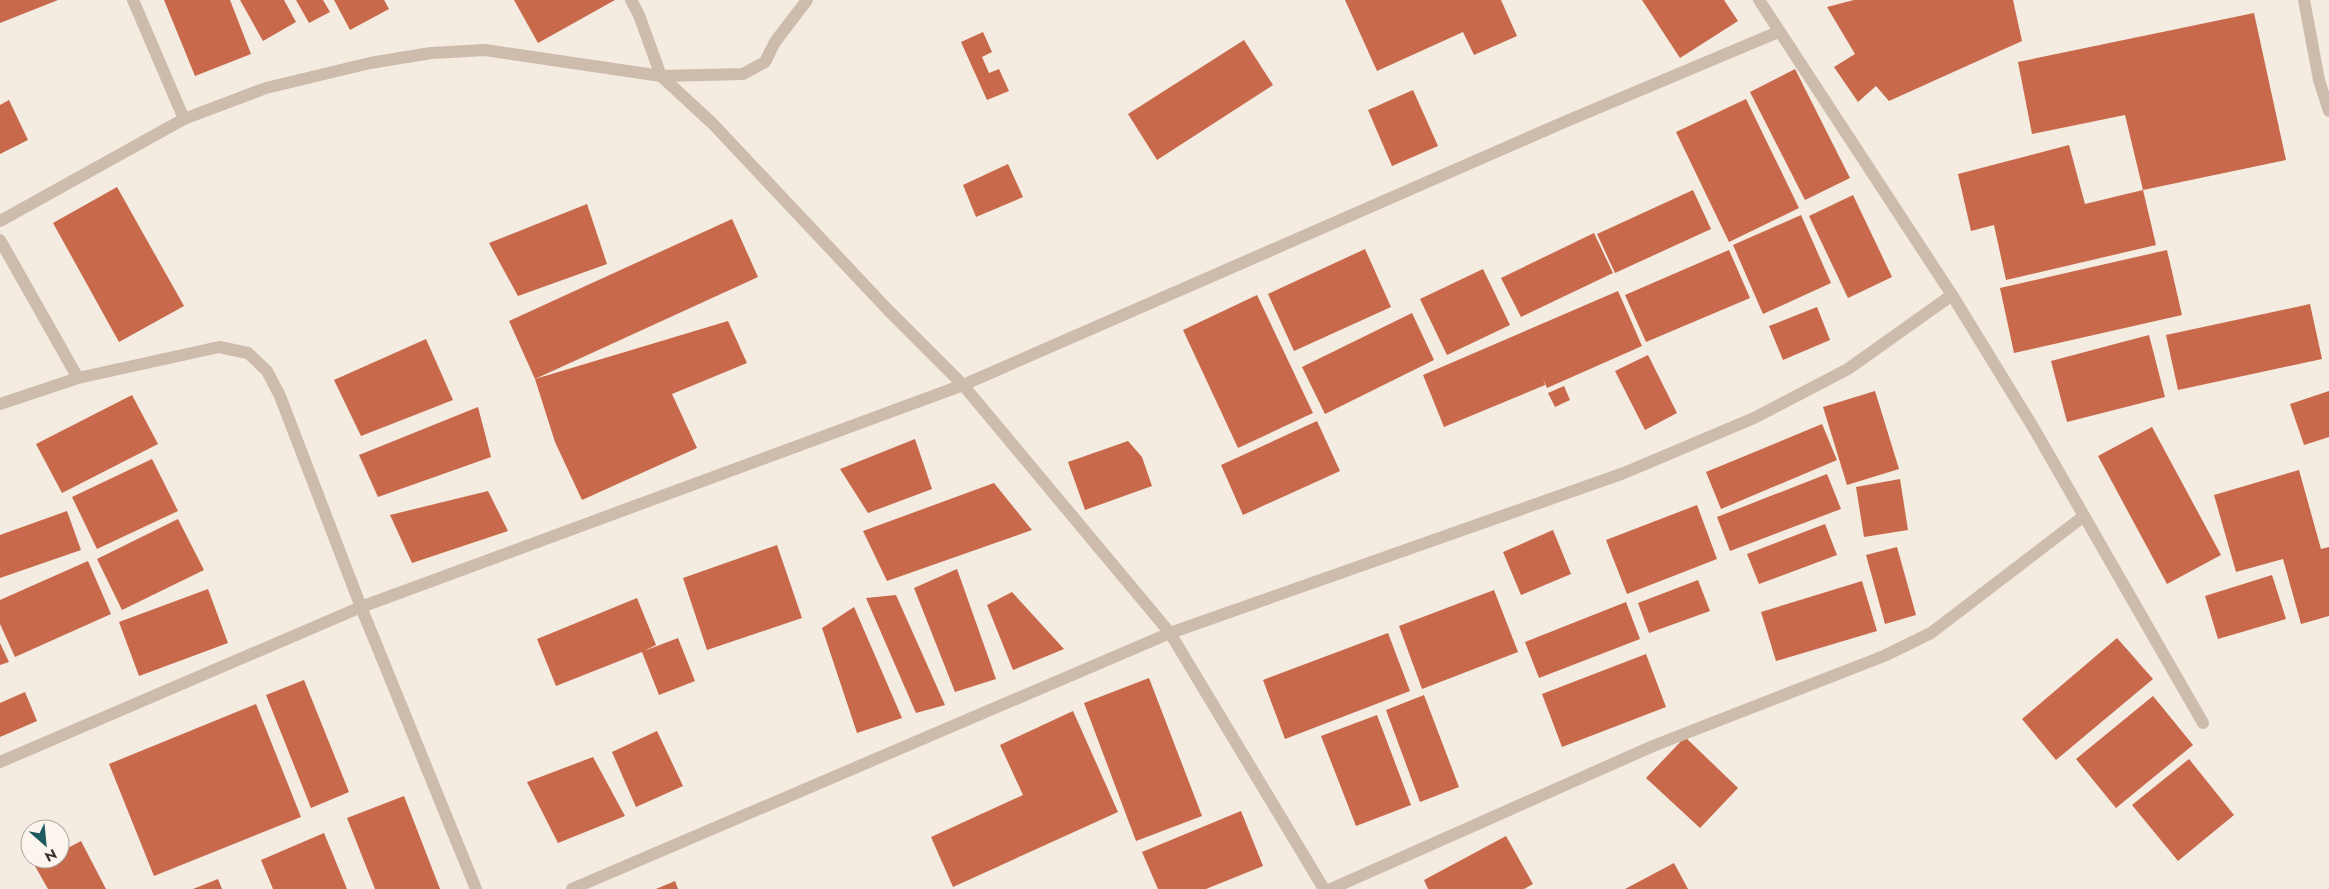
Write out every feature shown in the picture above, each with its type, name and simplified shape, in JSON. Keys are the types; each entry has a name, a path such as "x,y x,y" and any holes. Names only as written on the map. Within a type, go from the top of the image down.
{"street":[{"path":"134,0 184,119"},
{"path":"631,0 639,15 661,76 713,124 889,311 963,385 1170,633 1324,889"},
{"path":"0,221 184,119 266,88 370,63 432,53 485,50 661,76 743,74 765,62 776,42 807,0"},
{"path":"2304,0 2319,80 2329,111"},
{"path":"1763,1 1778,32 1952,295 2033,427 2203,723"},
{"path":"0,762 361,607 963,385 1553,127 1778,32"},
{"path":"0,240 78,378"},
{"path":"572,889 1170,633 1624,472 1754,418 1848,369 1952,295"},
{"path":"0,404 78,378 219,347 248,354 267,371 280,396 361,607 476,889"},
{"path":"1331,889 1653,746 1884,656 1930,633 2084,516"}],"building":[{"path":"0,0 58,0 0,23"},
{"path":"164,0 230,0 251,54 195,76"},
{"path":"240,0 284,0 296,22 263,41"},
{"path":"296,0 323,0 330,12 309,23"},
{"path":"334,0 384,0 389,9 350,30"},
{"path":"514,0 615,0 538,43"},
{"path":"1345,0 1501,0 1517,36 1474,55 1463,32 1377,71"},
{"path":"1642,0 1724,0 1738,21 1680,58"},
{"path":"1854,0 2013,0 2022,41 1889,101 1876,86 1858,102 1834,67 1855,54 1827,7"},
{"path":"2254,13 2286,160 2143,190 2125,115 2032,134 2018,62"},
{"path":"983,32 992,52 982,57 989,73 999,69 1009,91 987,100 961,42"},
{"path":"1244,40 1273,85 1157,160 1128,114"},
{"path":"1795,69 1850,178 1805,200 1750,92"},
{"path":"1413,90 1438,146 1392,166 1368,110"},
{"path":"1746,99 1799,208 1729,242 1676,132"},
{"path":"9,100 28,140 0,154 0,105"},
{"path":"2069,145 2085,204 2143,190 2156,245 2006,280 1994,225 1971,231 1958,174"},
{"path":"1008,164 1023,197 976,217 963,185"},
{"path":"117,187 184,306 119,342 53,223"},
{"path":"1693,190 1711,229 1615,273 1597,234"},
{"path":"1853,195 1892,277 1848,298 1809,216"},
{"path":"587,204 607,264 518,296 489,243"},
{"path":"1801,215 1831,283 1763,314 1733,245"},
{"path":"732,219 758,277 535,379 509,321"},
{"path":"1594,233 1613,273 1521,317 1501,278"},
{"path":"1365,249 1391,307 1294,351 1268,294"},
{"path":"1729,250 1750,298 1646,342 1625,295"},
{"path":"2167,250 2182,315 2014,353 2000,288"},
{"path":"1483,269 1510,325 1447,355 1420,299"},
{"path":"1618,291 1642,346 1547,388 1543,379 1545,385 1444,427 1423,375"},
{"path":"1257,295 1313,413 1238,448 1183,330"},
{"path":"2310,304 2322,359 2178,390 2166,335"},
{"path":"1817,307 1830,340 1783,360 1769,326"},
{"path":"1412,313 1434,360 1325,414 1302,367"},
{"path":"728,321 747,363 672,394 697,448 582,500 555,442 535,379"},
{"path":"2149,335 2165,397 2067,422 2051,361"},
{"path":"426,339 453,400 361,436 334,380"},
{"path":"1648,355 1677,413 1645,430 1615,371"},
{"path":"1564,386 1570,400 1555,407 1548,393"},
{"path":"1875,391 1899,469 1847,485 1823,407"},
{"path":"2329,391 2329,437 2304,445 2290,404"},
{"path":"132,395 158,444 62,493 36,444"},
{"path":"478,407 491,457 378,497 359,455"},
{"path":"1317,421 1340,471 1243,515 1221,465"},
{"path":"1822,424 1837,460 1721,509 1706,472"},
{"path":"2152,427 2221,555 2167,584 2098,456"},
{"path":"915,439 932,489 868,513 840,469"},
{"path":"1128,441 1142,457 1152,486 1085,510 1068,462"},
{"path":"152,459 178,511 97,549 72,497"},
{"path":"2299,470 2321,549 2329,547 2329,616 2301,624 2283,559 2236,572 2214,495"},
{"path":"1827,474 1841,509 1730,551 1717,517"},
{"path":"1900,479 1908,530 1864,537 1856,487"},
{"path":"994,483 1032,530 887,581 863,531"},
{"path":"488,491 508,531 412,563 390,515"},
{"path":"1697,505 1717,559 1627,594 1606,540"},
{"path":"67,511 81,550 0,578 0,535"},
{"path":"178,519 204,570 122,610 97,559"},
{"path":"1825,524 1837,555 1759,584 1747,554"},
{"path":"1553,530 1571,574 1521,595 1503,552"},
{"path":"777,545 802,618 707,650 683,578"},
{"path":"1897,547 1916,615 1885,624 1866,555"},
{"path":"88,561 111,614 15,657 0,624 0,600"},
{"path":"957,569 996,679 955,692 914,588"},
{"path":"2272,575 2286,619 2218,639 2205,596"},
{"path":"1698,580 1710,611 1649,633 1638,603"},
{"path":"1862,581 1877,631 1776,661 1761,612"},
{"path":"208,589 228,643 139,676 119,622"},
{"path":"1494,590 1518,652 1422,689 1399,626"},
{"path":"1012,592 1064,649 1013,670 987,605"},
{"path":"896,595 945,705 916,713 866,598"},
{"path":"637,598 656,645 644,651 678,638 695,681 659,695 642,652 556,686 537,639"},
{"path":"1626,602 1640,639 1539,678 1525,642"},
{"path":"854,607 902,718 857,733 822,628"},
{"path":"1388,633 1410,691 1285,739 1263,680"},
{"path":"2117,638 2153,679 2056,760 2022,719"},
{"path":"0,643 9,662 0,665"},
{"path":"1646,654 1666,707 1562,747 1542,694"},
{"path":"1149,678 1202,816 1136,841 1084,703"},
{"path":"304,680 349,792 311,808 266,695"},
{"path":"25,692 37,721 0,737 0,703"},
{"path":"1424,695 1459,787 1420,802 1386,710"},
{"path":"2153,696 2193,745 2116,808 2076,759"},
{"path":"256,704 301,817 154,876 109,764"},
{"path":"1073,711 1118,812 953,887 931,837 1023,795 1000,745"},
{"path":"1377,715 1411,805 1356,826 1321,736"},
{"path":"657,731 683,786 636,807 612,752"},
{"path":"1685,737 1738,788 1700,828 1646,778"},
{"path":"593,757 625,816 558,843 527,782"},
{"path":"2189,759 2234,815 2178,861 2132,805"},
{"path":"404,796 440,889 375,889 347,818"},
{"path":"1241,811 1263,866 1206,889 1158,889 1142,852"},
{"path":"324,833 347,889 273,889 261,860"},
{"path":"1506,836 1533,884 1524,889 1428,889 1424,880"},
{"path":"81,841 106,889 48,889 37,869 70,869 70,847"},
{"path":"1674,863 1688,889 1625,889"},
{"path":"218,879 222,889 193,889"},
{"path":"675,881 678,889 656,889"}]}
